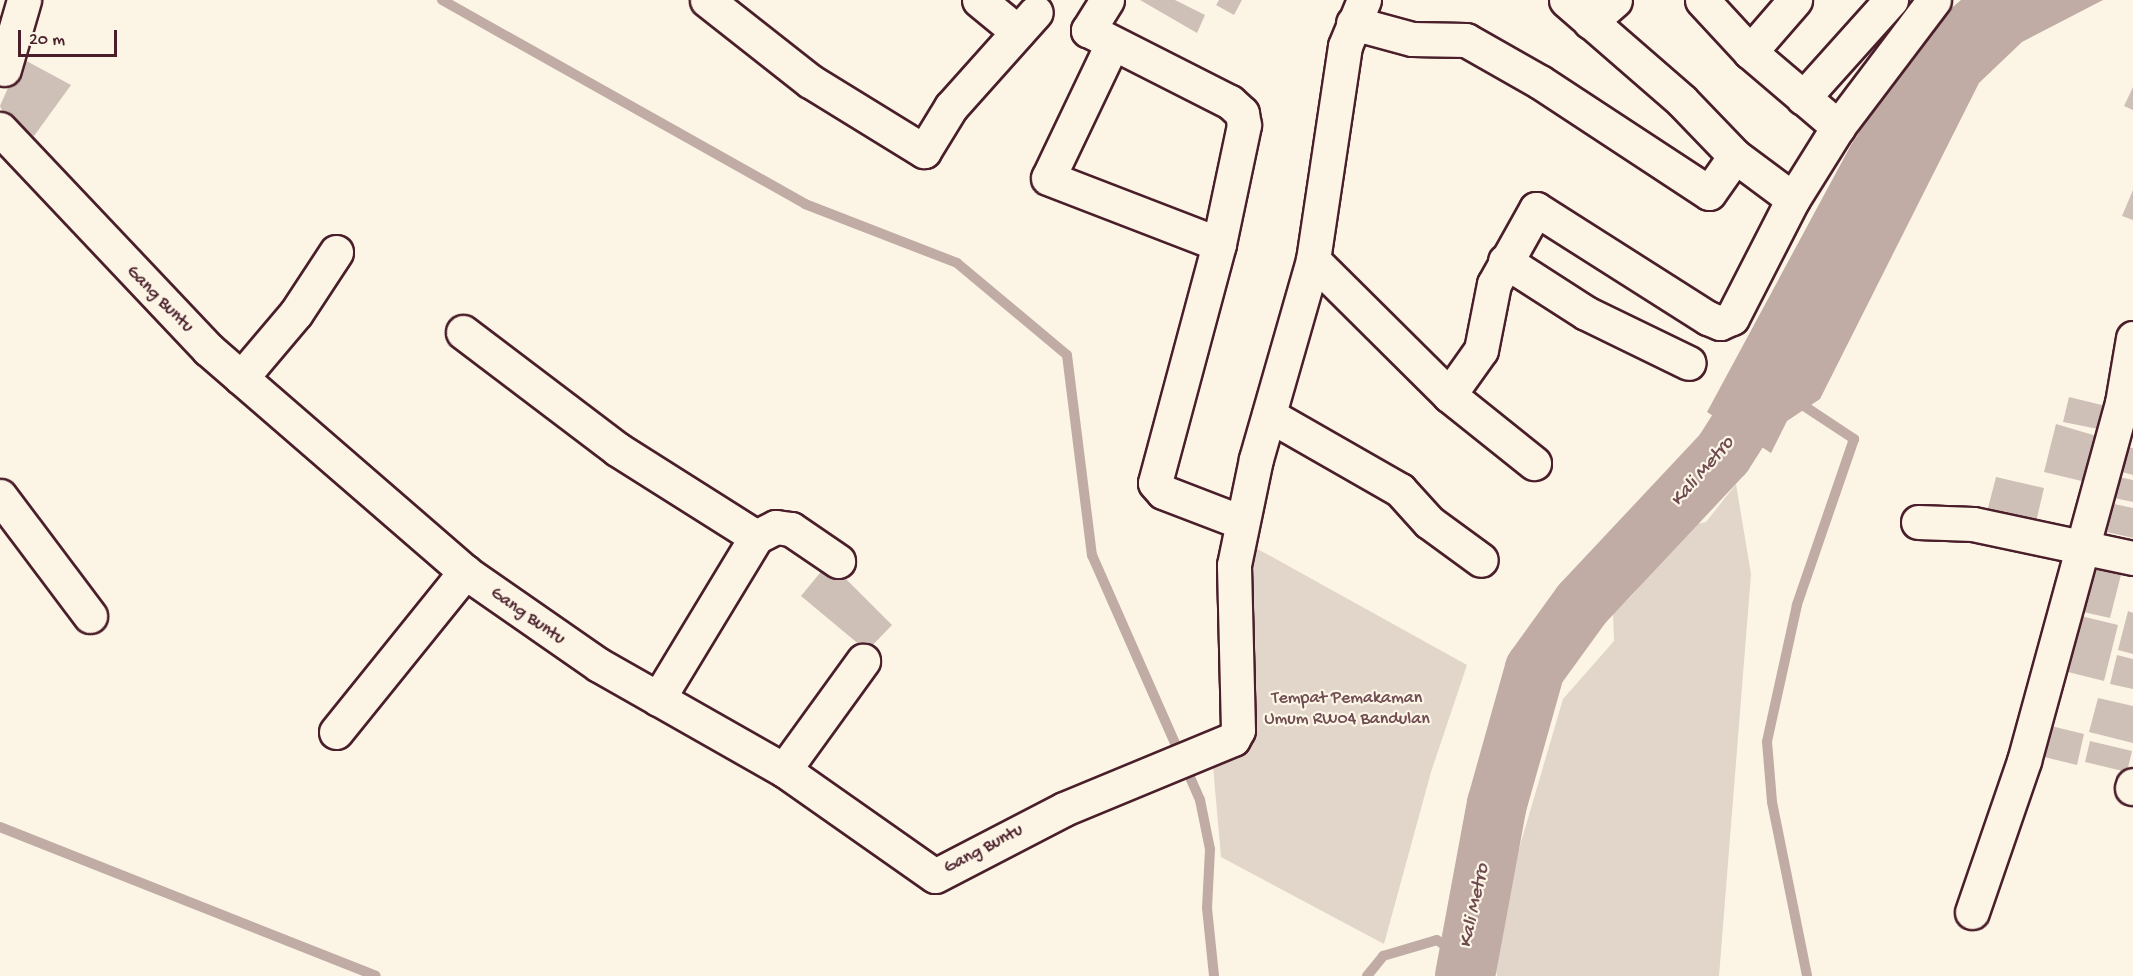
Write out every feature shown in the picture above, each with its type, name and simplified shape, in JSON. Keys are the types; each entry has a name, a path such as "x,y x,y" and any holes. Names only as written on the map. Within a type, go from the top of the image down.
{"street":[{"path":"1,71 24,0"},
{"path":"707,0 810,81 924,151 951,107 1027,22 980,0"},
{"path":"1107,0 1088,30 1230,102 1242,113 1241,141 1220,244 1155,483 1163,492 1241,522 1313,260 1358,12 1412,39 1466,40 1540,82 1709,193 1735,156"},
{"path":"1566,0 1683,101 1735,156 1793,199"},
{"path":"1590,22 1615,0"},
{"path":"1702,0 1750,52 1838,127"},
{"path":"1750,52 1795,0"},
{"path":"1803,98 1891,0"},
{"path":"1449,395 1481,350 1494,284 1536,209 1720,323 1732,318 1793,199 1838,127 1934,0"},
{"path":"1112,44 1048,178 1220,244"},
{"name":"Gang Buntu","path":"0,129 124,265 241,378 465,572 560,641 784,770 935,876 1064,808 1221,744 1238,730 1231,607 1241,522"},
{"path":"241,378 296,313 336,252"},
{"path":"1313,260 1449,395 1534,463"},
{"path":"1505,261 1586,313 1689,363"},
{"path":"463,332 617,449 756,537"},
{"path":"1972,912 2024,761 2083,547 2133,338"},
{"path":"1269,415 1400,490 1429,522 1481,560"},
{"path":"0,496 90,616"},
{"path":"1918,522 1973,524 2133,558"},
{"path":"658,699 756,537 776,527 791,529 838,561"},
{"path":"336,732 465,572"},
{"path":"784,770 863,661"}],"green space":[{"path":"1736,484 1751,574 1719,976 1497,976 1492,941 1563,699 1614,641 1613,614 1635,592 1651,534 1706,522"},
{"name":"Tempat Pemakaman Umum RW04 Bandulan","path":"1245,542 1467,665 1431,772 1384,944 1221,857 1212,755 1240,743"}],"shaded area":[{"path":"1961,0 2103,0 2022,42 1979,83 1820,399 1787,421 1771,453 1707,412 1851,145 1921,34"}],"building":[{"path":"1140,0 1175,0 1205,15 1197,33"},
{"path":"1219,0 1242,0 1234,15 1216,5"},
{"path":"21,58 71,85 34,136 4,115 0,106"},
{"path":"2133,87 2133,110 2124,106"},
{"path":"2133,190 2133,220 2122,216"},
{"path":"2069,397 2110,407 2103,430 2063,422"},
{"path":"2056,424 2100,437 2090,483 2044,472"},
{"path":"2128,447 2133,448 2133,475 2122,472"},
{"path":"1996,477 2044,488 2036,522 1987,512"},
{"path":"2119,477 2133,480 2133,502 2114,498"},
{"path":"2114,504 2133,508 2133,538 2107,532"},
{"path":"829,562 892,625 867,651 801,596"},
{"path":"2090,564 2122,571 2110,618 2079,611"},
{"path":"2128,611 2133,613 2133,654 2118,650"},
{"path":"2077,615 2118,625 2104,681 2064,671"},
{"path":"2117,655 2133,659 2133,689 2110,684"},
{"path":"2098,698 2133,706 2133,743 2089,732"},
{"path":"2047,725 2084,734 2077,765 2040,756"},
{"path":"2090,741 2132,751 2127,772 2085,762"}],"waterway":[{"path":"442,0 805,204 957,263 1067,355 1092,555 1200,800 1210,849 1207,908 1214,976"},
{"name":"Kali Metro","path":"1465,976 1497,804 1535,669 1582,604 1723,454 1782,361"},
{"path":"1795,400 1854,439 1797,605 1767,742 1772,802 1807,976"},
{"path":"0,827 376,976"},
{"path":"1367,976 1383,956 1437,940 1464,959"}]}
